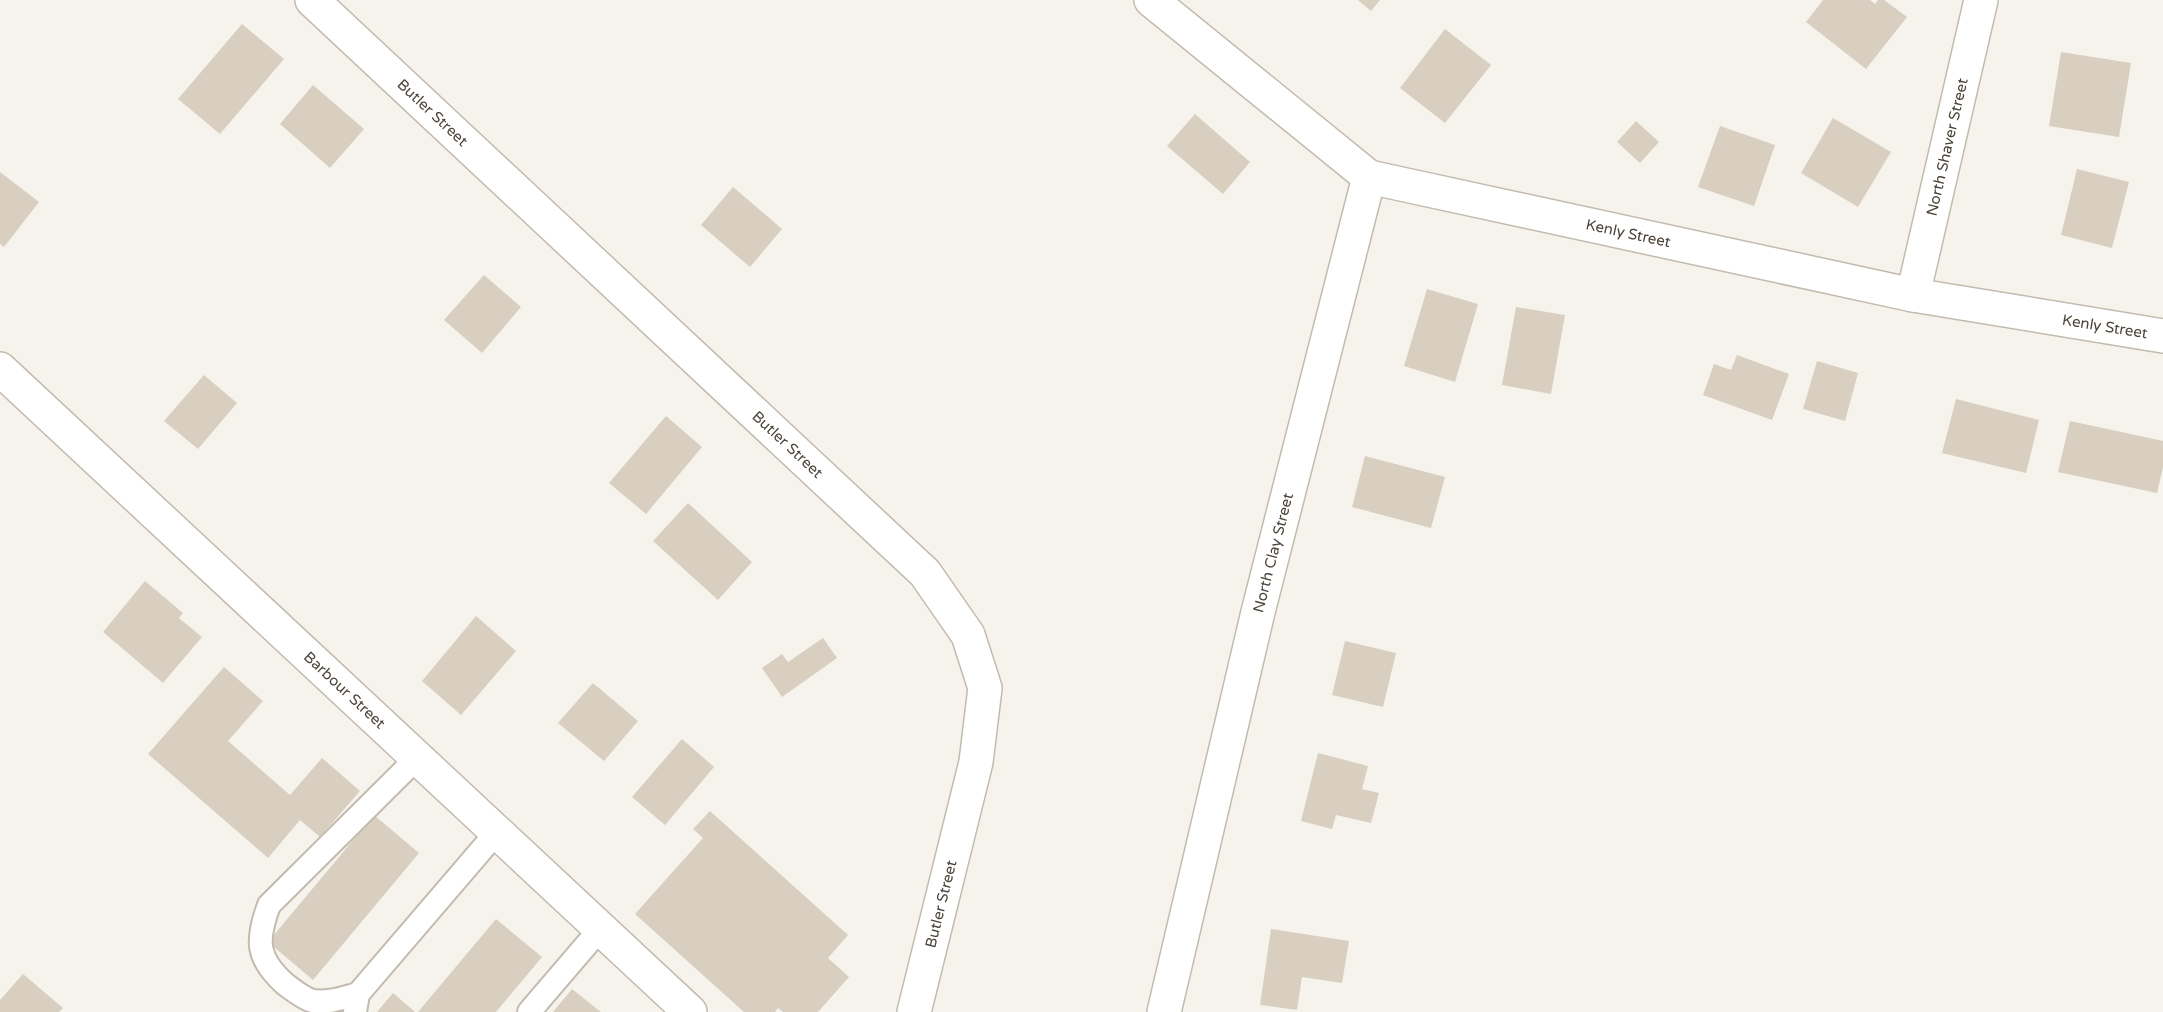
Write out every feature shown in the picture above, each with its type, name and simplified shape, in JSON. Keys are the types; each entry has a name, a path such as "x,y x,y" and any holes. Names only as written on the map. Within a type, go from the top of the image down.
{"street":[{"name":"Butler Street","path":"312,0 925,573 968,635 986,688 976,762 914,1012"},
{"name":"Kenly Street","path":"1151,0 1369,177 1913,295 2163,336"},
{"name":"North Shaver Street","path":"1913,295 1981,0"},
{"name":"North Clay Street","path":"1164,1012 1261,601 1369,177"},
{"name":"Barbour Street","path":"0,369 690,1012"}],"lane":[{"path":"416,759 269,905 260,930 260,949 267,964 292,989 310,1001 356,1003 496,833"},
{"path":"529,1012 600,929"}],"building":[{"path":"1358,0 1380,0 1371,11"},
{"path":"1823,0 1870,0 1875,4 1878,0 1884,0 1907,17 1866,69 1806,22"},
{"path":"242,24 284,59 220,134 178,99"},
{"path":"1445,29 1491,65 1445,123 1400,88"},
{"path":"2061,52 2131,63 2119,137 2049,126"},
{"path":"313,85 364,129 330,168 280,124"},
{"path":"1195,114 1250,162 1223,194 1167,146"},
{"path":"1833,118 1891,152 1858,207 1801,173"},
{"path":"1636,121 1659,142 1640,163 1617,142"},
{"path":"1720,126 1775,145 1754,206 1698,187"},
{"path":"2077,169 2129,182 2112,248 2061,235"},
{"path":"0,172 39,202 4,247 0,244"},
{"path":"733,187 782,229 750,267 701,225"},
{"path":"484,275 521,307 482,353 444,320"},
{"path":"1427,289 1478,304 1455,382 1404,366"},
{"path":"1516,307 1565,315 1551,394 1502,385"},
{"path":"1737,355 1789,374 1772,420 1703,395 1714,364 1731,370"},
{"path":"1817,361 1858,373 1845,421 1803,409"},
{"path":"204,375 237,403 198,449 164,421"},
{"path":"1956,399 2039,420 2026,473 1942,453"},
{"path":"666,416 702,447 646,514 609,483"},
{"path":"2070,421 2163,441 2163,467 2157,493 2058,472"},
{"path":"1365,456 1445,477 1431,528 1352,507"},
{"path":"688,503 752,562 718,600 653,541"},
{"path":"145,581 183,613 179,618 202,637 163,683 103,632"},
{"path":"476,616 516,651 461,715 422,681"},
{"path":"823,638 837,658 782,697 762,668 782,654 788,662"},
{"path":"1345,641 1396,653 1383,707 1332,695"},
{"path":"224,667 263,701 228,741 290,795 322,758 360,791 320,837 300,820 268,858 148,754"},
{"path":"593,683 638,721 604,761 558,723"},
{"path":"682,739 714,767 665,825 632,797"},
{"path":"1318,753 1368,766 1362,789 1379,793 1371,823 1336,815 1332,829 1301,821"},
{"path":"710,811 848,935 828,958 849,977 818,1012 783,1012 778,1008 775,1012 744,1012 635,914 703,838 693,829"},
{"path":"374,815 419,853 313,980 268,942"},
{"path":"496,919 542,957 496,1012 418,1012"},
{"path":"1271,929 1349,941 1342,983 1302,977 1297,1010 1260,1005"},
{"path":"23,974 63,1008 59,1012 0,1012 0,1000"},
{"path":"572,989 601,1012 553,1012"},
{"path":"393,993 415,1012 377,1012"}]}
